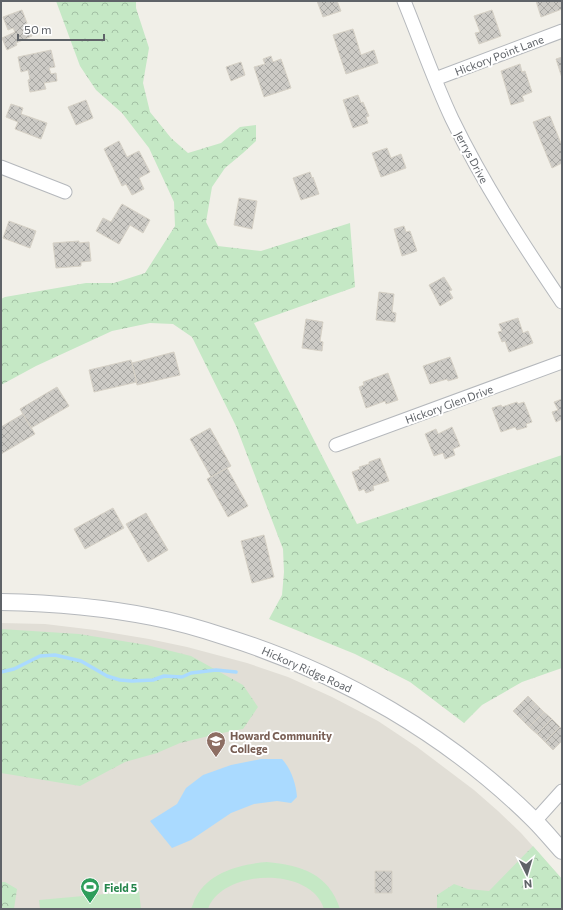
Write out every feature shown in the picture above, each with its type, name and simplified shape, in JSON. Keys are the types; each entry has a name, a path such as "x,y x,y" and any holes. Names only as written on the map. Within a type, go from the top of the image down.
{"street":[{"name":"Jerrys Drive","path":"404,1 451,118 481,174 534,261 562,302"},
{"name":"Hickory Point Lane","path":"435,79 562,31"},
{"path":"1,167 65,192"},
{"name":"Hickory Glen Drive","path":"336,445 562,362"},
{"name":"Hickory Ridge Road","path":"1,602 45,603 100,608 153,617 190,626 253,645 292,660 338,681 379,703 423,730 484,775 535,821 562,851"},
{"path":"535,821 562,791"}],"shaded area":[{"name":"Howard Community College","path":"1,623 45,624 95,630 187,647 247,663 288,677 332,697 378,721 417,747 474,790 498,811 521,833 562,879 562,909 1,909"}],"green space":[{"path":"56,1 136,1 136,8 149,48 143,83 150,112 171,138 188,153 221,143 240,127 256,125 256,141 225,168 212,187 206,222 218,246 261,251 350,223 355,287 254,323 357,524 562,455 562,668 522,682 482,705 464,723 410,682 355,654 269,619 282,595 284,572 283,549 236,426 192,337 173,324 150,323 112,331 36,366 1,385 1,299 5,297 86,283 114,283 145,273 175,226 174,202 149,148 122,113 96,90 80,66"},
{"path":"1,629 79,634 147,645 191,656 243,685 258,707 243,729 180,743 157,753 125,762 80,786 1,773"},
{"path":"533,846 562,879 562,909 437,909 437,895 454,884 468,889 489,891"},
{"path":"267,862 291,866 312,874 329,887 340,909 324,909 316,895 302,885 285,880 266,878 247,880 230,886 216,896 208,909 191,909 195,898 202,888 217,875 237,867"},
{"path":"1,882 5,882 17,889 14,909 1,909"},
{"name":"Field 5","path":"139,891 141,909 40,909 39,900"}],"water":[{"path":"261,759 282,759 288,767 294,781 297,797 291,803 277,801 254,804 231,813 191,840 172,848 150,821 177,804 186,788 203,775 231,765"}],"building":[{"path":"317,1 337,1 341,11 323,17"},
{"path":"536,1 562,1 562,9 541,17"},
{"path":"22,10 32,36 16,43 17,45 7,50 2,38 15,32 13,28 8,30 3,17"},
{"path":"492,10 501,36 479,44 475,33 480,32 474,16"},
{"path":"353,29 361,55 374,50 378,63 346,74 333,35"},
{"path":"51,50 55,67 49,68 51,74 56,73 57,81 44,83 46,89 30,92 28,70 21,72 18,57"},
{"path":"271,56 273,62 281,59 291,88 264,97 254,67 265,64 263,59"},
{"path":"562,57 562,78 556,59"},
{"path":"241,62 245,75 231,81 226,67"},
{"path":"520,64 522,72 525,71 532,92 522,96 524,101 511,105 501,71"},
{"path":"358,95 369,116 366,117 368,123 353,128 343,100"},
{"path":"86,100 93,118 76,125 68,107"},
{"path":"11,104 23,108 21,114 47,123 41,139 15,129 18,122 6,117"},
{"path":"550,116 562,146 562,163 552,168 533,122"},
{"path":"119,141 127,157 139,151 150,172 139,178 144,189 132,195 126,184 122,186 104,149"},
{"path":"387,148 391,158 401,154 406,168 381,177 372,153"},
{"path":"310,172 319,194 301,200 293,178"},
{"path":"239,198 257,201 252,229 234,225"},
{"path":"122,204 150,220 143,233 130,225 119,244 96,231 103,218 111,222"},
{"path":"9,221 36,231 30,248 3,238"},
{"path":"404,226 406,232 410,231 417,251 402,256 394,229"},
{"path":"79,241 79,243 89,242 91,261 81,262 81,266 56,268 53,243"},
{"path":"444,277 452,290 449,291 453,298 440,306 429,285"},
{"path":"379,292 394,294 392,312 396,313 395,322 376,320"},
{"path":"518,318 523,333 528,331 533,343 509,352 505,341 502,342 498,332 502,331 499,324"},
{"path":"306,319 323,322 320,341 323,342 322,351 302,348"},
{"path":"174,352 180,375 137,385 132,363"},
{"path":"450,357 458,378 448,381 447,379 430,384 423,366"},
{"path":"131,360 137,382 94,392 89,370"},
{"path":"388,373 398,400 386,404 385,401 366,408 359,387 364,385 363,382"},
{"path":"57,387 69,406 31,428 20,409"},
{"path":"562,399 562,419 556,422 552,412 558,410 554,402"},
{"path":"517,402 518,404 524,402 532,422 526,424 527,427 517,430 515,427 501,432 492,408 501,405 502,407"},
{"path":"23,414 35,434 1,454 1,427"},
{"path":"452,427 460,446 453,449 455,455 445,459 443,453 434,456 425,434 436,429 438,434"},
{"path":"210,428 231,466 211,477 190,439"},
{"path":"380,458 389,481 373,486 374,490 366,493 364,489 359,491 352,472 360,469 359,467 369,464 369,462"},
{"path":"227,468 248,506 228,517 207,479"},
{"path":"113,508 124,528 85,549 74,529"},
{"path":"146,513 168,550 148,562 126,524"},
{"path":"264,535 274,577 252,583 241,541"},
{"path":"528,696 536,704 521,719 513,711"},
{"path":"536,704 544,712 529,727 521,719"},
{"path":"544,712 552,719 537,734 529,727"},
{"path":"552,719 560,727 545,742 537,734"},
{"path":"560,727 562,729 562,741 553,750 545,742"},
{"path":"375,871 392,871 392,893 375,893"}],"waterway":[{"path":"1,672 14,669 40,656 55,655 81,661 107,676 120,680 153,680 164,676 182,677 191,673 216,670 236,672"}],"place":[{"name":"Howard Community College","path":"216,758"},
{"name":"Field 5","path":"90,904"}]}
